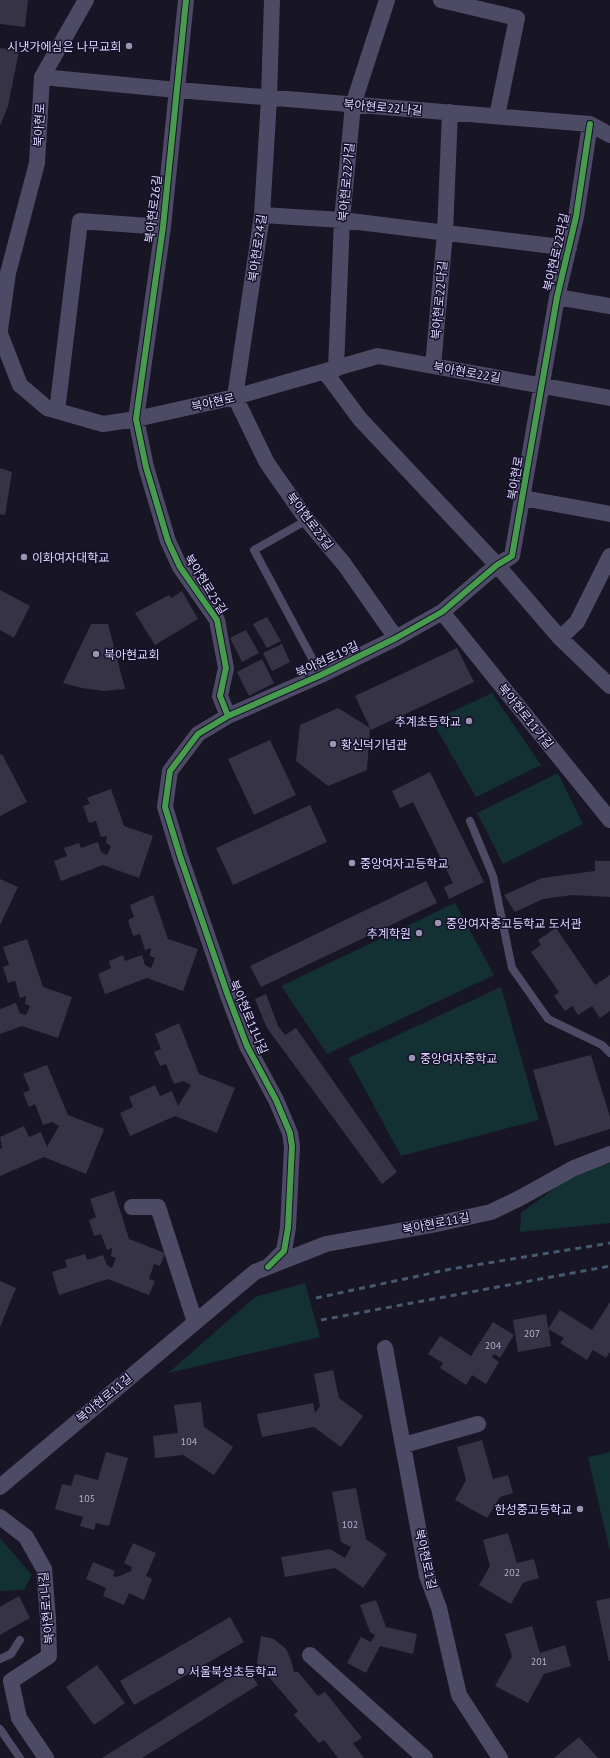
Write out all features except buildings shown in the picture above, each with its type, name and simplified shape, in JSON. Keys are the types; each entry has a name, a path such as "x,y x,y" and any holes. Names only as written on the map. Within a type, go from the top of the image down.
{"street":[{"name":"북아현로","path":"0,330 8,273 37,163 42,77 86,0"},
{"name":"북아현로26길","path":"136,419 162,227 186,0"},
{"name":"북아현로24길","path":"235,397 262,215 269,98 272,0"},
{"name":"북아현로22가길","path":"331,370 342,220 353,104 387,0"},
{"path":"441,0 517,18 497,116"},
{"path":"42,77 269,98"},
{"name":"북아현로22나길","path":"269,98 590,124 610,135"},
{"name":"북아현로22다길","path":"433,366 445,233 450,112"},
{"name":"북아현로22라길","path":"541,385 557,297 576,217 590,124"},
{"path":"262,215 342,220 568,248"},
{"path":"58,411 80,221 162,227"},
{"path":"557,297 610,306"},
{"name":"북아현로","path":"0,334 20,385 48,408 103,424 136,419 235,397 331,370"},
{"name":"북아현로22길","path":"331,370 378,356 610,398"},
{"path":"331,370 360,419 496,565 560,638 610,686"},
{"name":"북아현로","path":"496,565 512,556 541,385"},
{"name":"북아현로23길","path":"235,397 267,463 307,520 344,564 396,638"},
{"name":"북아현로25길","path":"136,419 146,467 168,541 180,567 217,620 226,668 220,696 228,716"},
{"path":"523,498 610,514"},
{"path":"560,638 576,622 610,556"},
{"name":"북아현로19길","path":"170,771 198,734 228,716 321,675 396,638 442,612 496,565"},
{"name":"북아현로11가길","path":"442,612 610,820"},
{"name":"북아현로11나길","path":"170,771 166,807 210,948 247,1046 276,1100 290,1133 292,1146 286,1243 284,1250 262,1270"},
{"name":"북아현로11길","path":"0,1487 208,1310 262,1270 326,1244 432,1225 491,1212 520,1198 574,1168 610,1154"},
{"path":"132,1207 158,1207 195,1322"},
{"name":"북아현로1길","path":"385,1348 427,1576 439,1608 459,1695 500,1758"},
{"path":"404,1445 478,1424"},
{"name":"북아현로1나길","path":"0,1517 26,1537 44,1568 49,1656 11,1681 18,1718 46,1758"},
{"path":"310,1655 425,1758"}],"lane":[{"path":"307,520 254,550 321,675"},
{"path":"470,821 493,876 512,968 548,1019 602,1045 610,1053"},
{"path":"0,1659 11,1654 20,1640"},
{"path":"0,1729 20,1758"}],"green space":[{"path":"492,693 541,765 476,797 432,721"},
{"path":"558,773 583,824 503,864 477,813"},
{"path":"455,903 494,975 327,1054 281,986"},
{"path":"501,987 539,1120 401,1156 348,1058"},
{"path":"610,1163 610,1223 520,1232 521,1213 572,1175"},
{"path":"305,1283 320,1337 168,1373 255,1297"},
{"path":"610,1452 610,1552 588,1457"},
{"path":"0,1538 32,1575 24,1590 0,1591"}],"railway":[{"path":"316,1298 451,1269 610,1243"},
{"path":"321,1320 610,1266"}],"cycle path":[{"path":"186,0 163,227 136,419 146,467 168,541 180,567 217,620 226,668 220,696 228,716"},
{"path":"268,1267 284,1251 288,1228 292,1146 290,1133 276,1100 247,1046 227,993 180,856 165,807 170,771 198,734 228,716 321,675 396,638 442,612 497,565 512,556 557,297 576,217 590,124"}],"place":[{"name":"시냇가에심은 나무교회","path":"129,46"},
{"name":"이화여자대학교","path":"24,557"},
{"name":"북아현교회","path":"96,654"},
{"name":"추계초등학교","path":"469,721"},
{"name":"황신덕기념관","path":"333,744"},
{"name":"중앙여자고등학교","path":"352,863"},
{"name":"중앙여자중고등학교 도서관","path":"438,923"},
{"name":"추계학원","path":"419,933"},
{"name":"중앙여자중학교","path":"412,1058"},
{"name":"한성중고등학교","path":"580,1509"},
{"name":"서울북성초등학교","path":"181,1671"}]}
